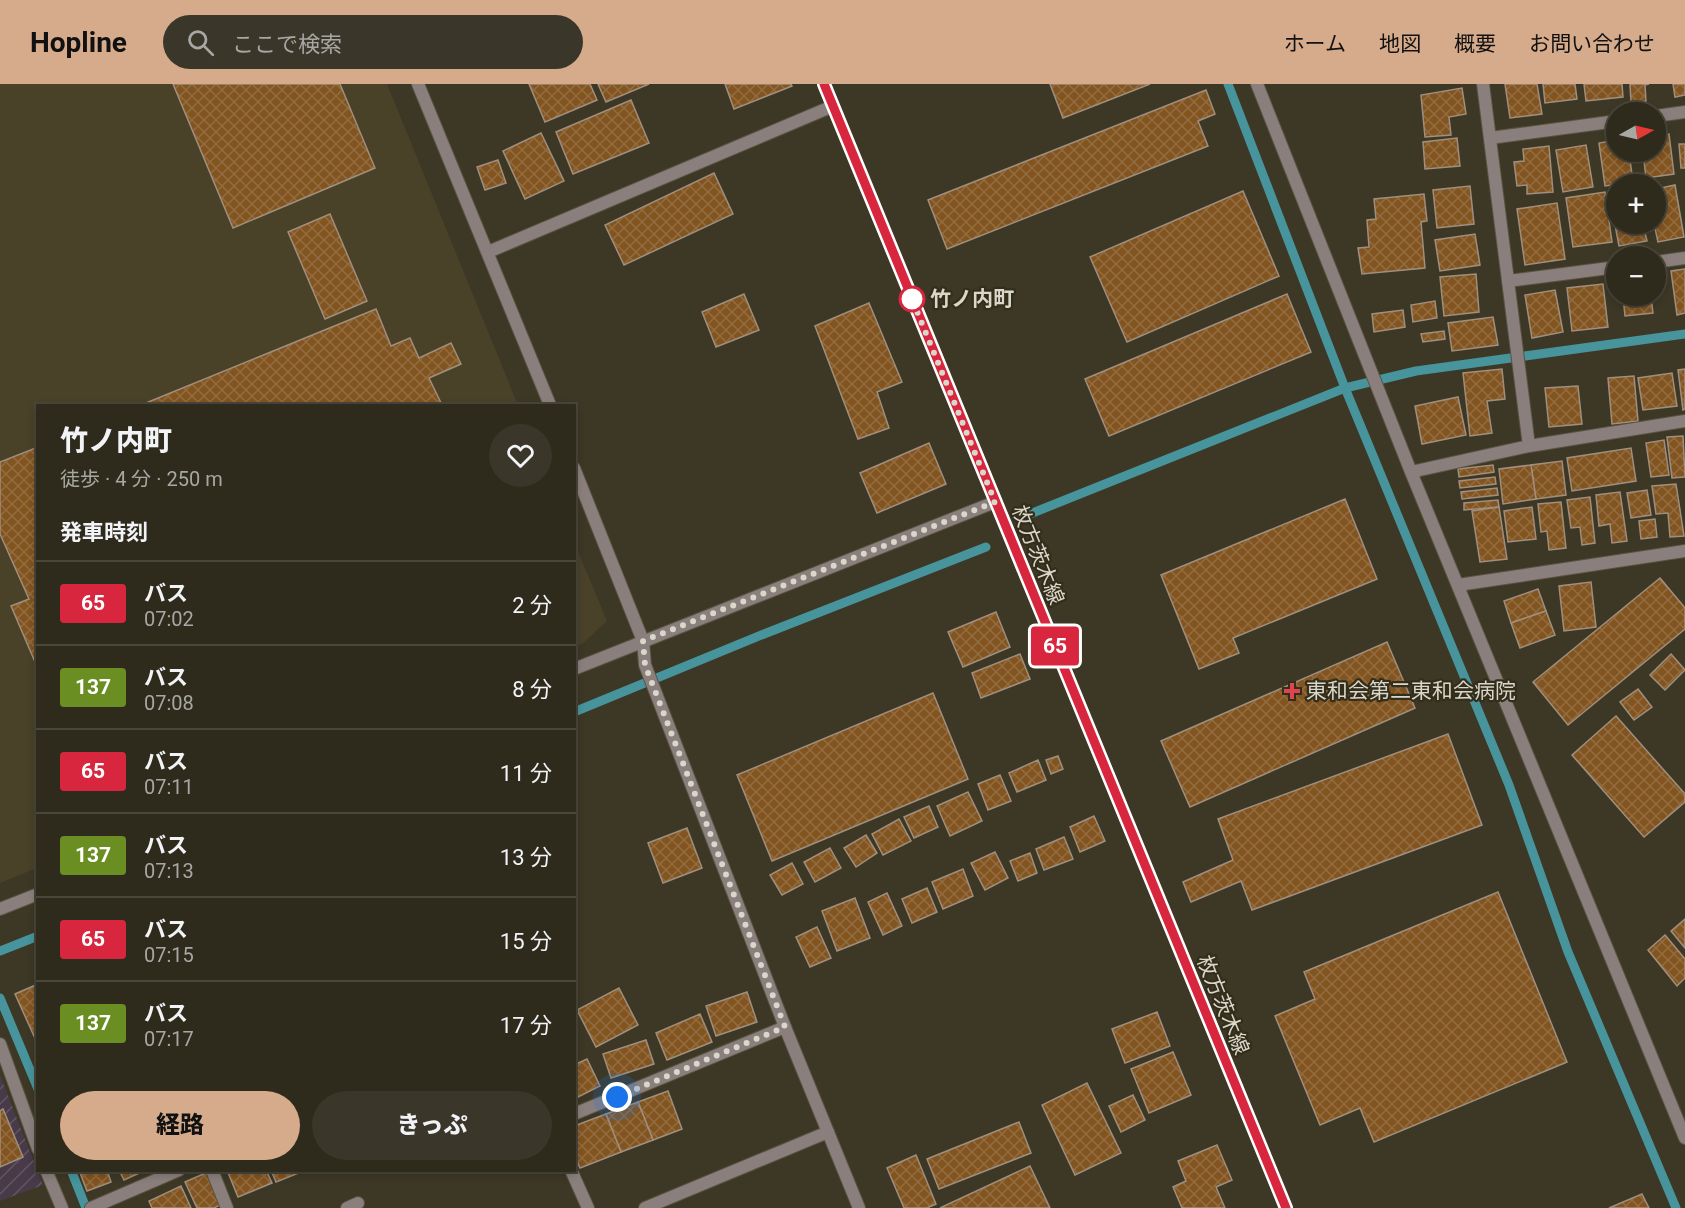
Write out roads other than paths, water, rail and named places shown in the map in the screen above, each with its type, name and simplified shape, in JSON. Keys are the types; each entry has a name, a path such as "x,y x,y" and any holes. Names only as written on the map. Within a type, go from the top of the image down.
{"main road":[{"name":"枚方茨木線","path":"824,84 1286,1208"}],"street":[{"path":"418,84 550,404"},
{"path":"1257,84 1411,472 1685,1138"},
{"path":"1484,84 1529,446"},
{"path":"488,252 833,106"},
{"path":"1666,115 1685,112"},
{"path":"1490,138 1606,122"},
{"path":"1666,261 1685,258"},
{"path":"1508,281 1606,268"},
{"path":"1411,472 1529,446 1685,421"},
{"path":"576,473 643,641 645,665 785,1027 859,1208"},
{"path":"576,668 995,502"},
{"path":"1458,585 1685,551"},
{"path":"0,909 36,895"},
{"path":"576,1113 785,1027"},
{"path":"0,1044 36,1143"},
{"path":"645,1208 828,1132"},
{"path":"47,1172 62,1208"},
{"path":"92,1208 174,1172"},
{"path":"213,1172 226,1208"},
{"path":"572,1172 588,1208"}],"waterway":[{"path":"1228,84 1345,388 1509,785 1568,952 1676,1208"},
{"path":"1030,514 1345,388 1416,371 1685,334"},
{"path":"576,711 986,547"},
{"path":"0,951 36,937"},
{"path":"0,998 36,1084"},
{"path":"72,1172 86,1208"}],"place":[{"name":"竹ノ内町","path":"912,299"},
{"name":"東和会第二東和会病院","path":"1292,691"}]}
